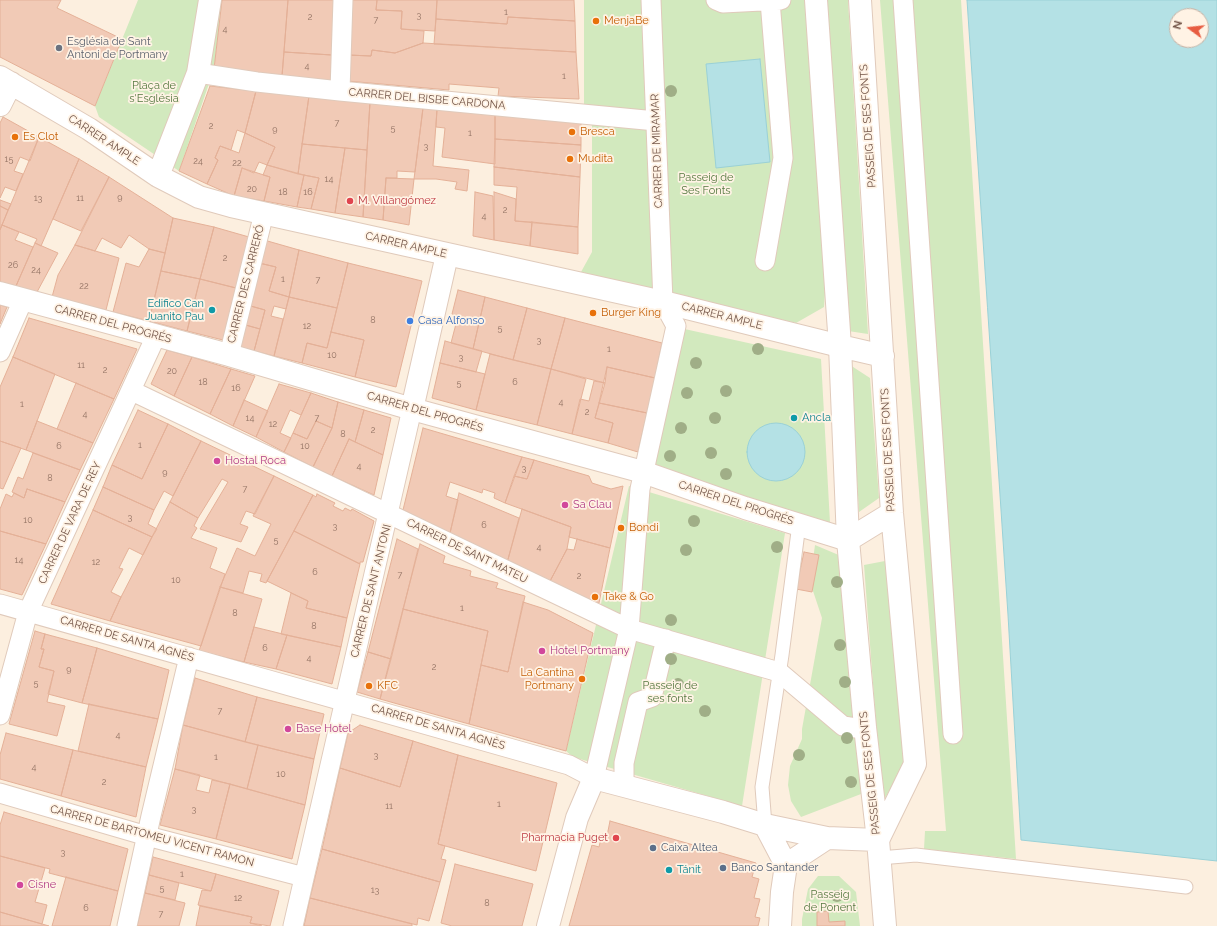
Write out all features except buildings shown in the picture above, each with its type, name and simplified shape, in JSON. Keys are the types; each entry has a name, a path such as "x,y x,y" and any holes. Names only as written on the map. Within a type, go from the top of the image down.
{"street":[{"path":"158,176 198,73 210,0"},
{"path":"340,91 343,0"},
{"name":"CARRER DE MIRAMAR","path":"650,0 663,302"},
{"path":"716,0 723,3 776,1 783,158 765,261"},
{"name":"PASSEIG DE SES FONTS","path":"816,0 840,346 848,540 864,727 878,849"},
{"name":"PASSEIG DE SES FONTS","path":"860,0 892,513 916,764 878,849"},
{"path":"904,0 953,734"},
{"name":"CARRER DEL BISBE CARDONA","path":"198,73 257,82 340,91 656,120"},
{"path":"0,105 6,80"},
{"name":"CARRER AMPLE","path":"6,80 89,129 158,176 199,197 231,206 447,255 663,302 883,356"},
{"name":"CARRER DES CARRERÓ","path":"229,355 264,213"},
{"name":"CARRER DE SANT ANTONI","path":"293,926 447,255"},
{"name":"CARRER DEL PROGRÉS","path":"0,293 229,355 412,409 643,472 745,508 848,540"},
{"path":"0,352 23,300"},
{"path":"548,926 577,818 594,778 629,629 639,497 643,472 676,326 663,302"},
{"name":"CARRER DE VARA DE REY","path":"0,715 28,612 132,391 156,336"},
{"name":"CARRER DE SANT MATEU","path":"132,391 629,629 779,672"},
{"path":"848,540 892,513"},
{"name":"CARRER DE SANTA AGNÈS","path":"0,604 344,700 569,765 594,778 765,826 878,849"},
{"path":"624,786 624,763 638,702 652,697 666,639"},
{"path":"127,926 189,657"},
{"path":"779,672 842,726 856,728"},
{"name":"CARRER DE BARTOMEU VICENT RAMON","path":"0,793 147,836 304,877"},
{"path":"765,826 786,865 782,892 780,926"},
{"path":"786,865 827,838"},
{"path":"878,849 885,926"}],"lane":[{"path":"765,826 762,786 799,524"},
{"path":"878,849 916,855 1186,887"}],"green space":[{"name":"Plaça de s'Església","path":"138,0 222,0 214,69 179,171 99,117 95,106"},
{"name":"Passeig de Ses Fonts","path":"584,0 806,0 826,278 824,307 796,323 581,272 592,252 592,126 584,111"},
{"path":"825,0 848,0 868,334 848,331"},
{"path":"880,0 961,0 1016,859 924,849 925,831 946,831"},
{"path":"680,328 821,359 830,523 828,525 654,464"},
{"path":"850,365 870,378 879,498 859,512"},
{"name":"Passeig de ses fonts","path":"629,486 785,533 742,806 573,757 566,751"},
{"path":"815,545 841,556 861,794 801,817 791,801 788,785 790,766 802,739 802,729 822,618 810,582"},
{"path":"885,561 907,761 882,803 864,565"},
{"name":"Passeig de Ponent","path":"818,876 839,876 856,892 860,926 802,926 808,889"}],"water":[{"path":"967,0 1217,0 1217,861 1021,840 1008,615"},
{"path":"760,59 770,162 716,168 706,64"},
{"path":"776,423 787,425 800,436 803,441 805,452 803,463 792,476 787,479 776,481 765,479 752,468 749,463 747,452 749,441 760,428 765,425"}],"place":[{"name":"MenjaBe","path":"596,21"},
{"name":"Església de Sant Antoni de Portmany","path":"59,48"},
{"name":"Bresca","path":"572,132"},
{"name":"Es Clot","path":"15,137"},
{"name":"Mudita","path":"570,159"},
{"name":"M. Villangómez","path":"350,201"},
{"name":"Edifico Can Juanito Pau","path":"212,310"},
{"name":"Burger King","path":"593,313"},
{"name":"Casa Alfonso","path":"410,321"},
{"name":"Ancla","path":"794,418"},
{"name":"Hostal Roca","path":"217,461"},
{"name":"Sa Clau","path":"565,505"},
{"name":"Bondi","path":"621,528"},
{"name":"Take & Go","path":"595,597"},
{"name":"Hotel Portmany","path":"542,651"},
{"name":"La Cantina Portmany","path":"582,679"},
{"name":"KFC","path":"369,686"},
{"name":"Base Hotel","path":"288,729"},
{"name":"Pharmacia Puget","path":"616,838"},
{"name":"Caixa Altea","path":"653,848"},
{"name":"Banco Santander","path":"723,868"},
{"name":"Tánit","path":"669,870"},
{"name":"Cisne","path":"20,885"}]}
